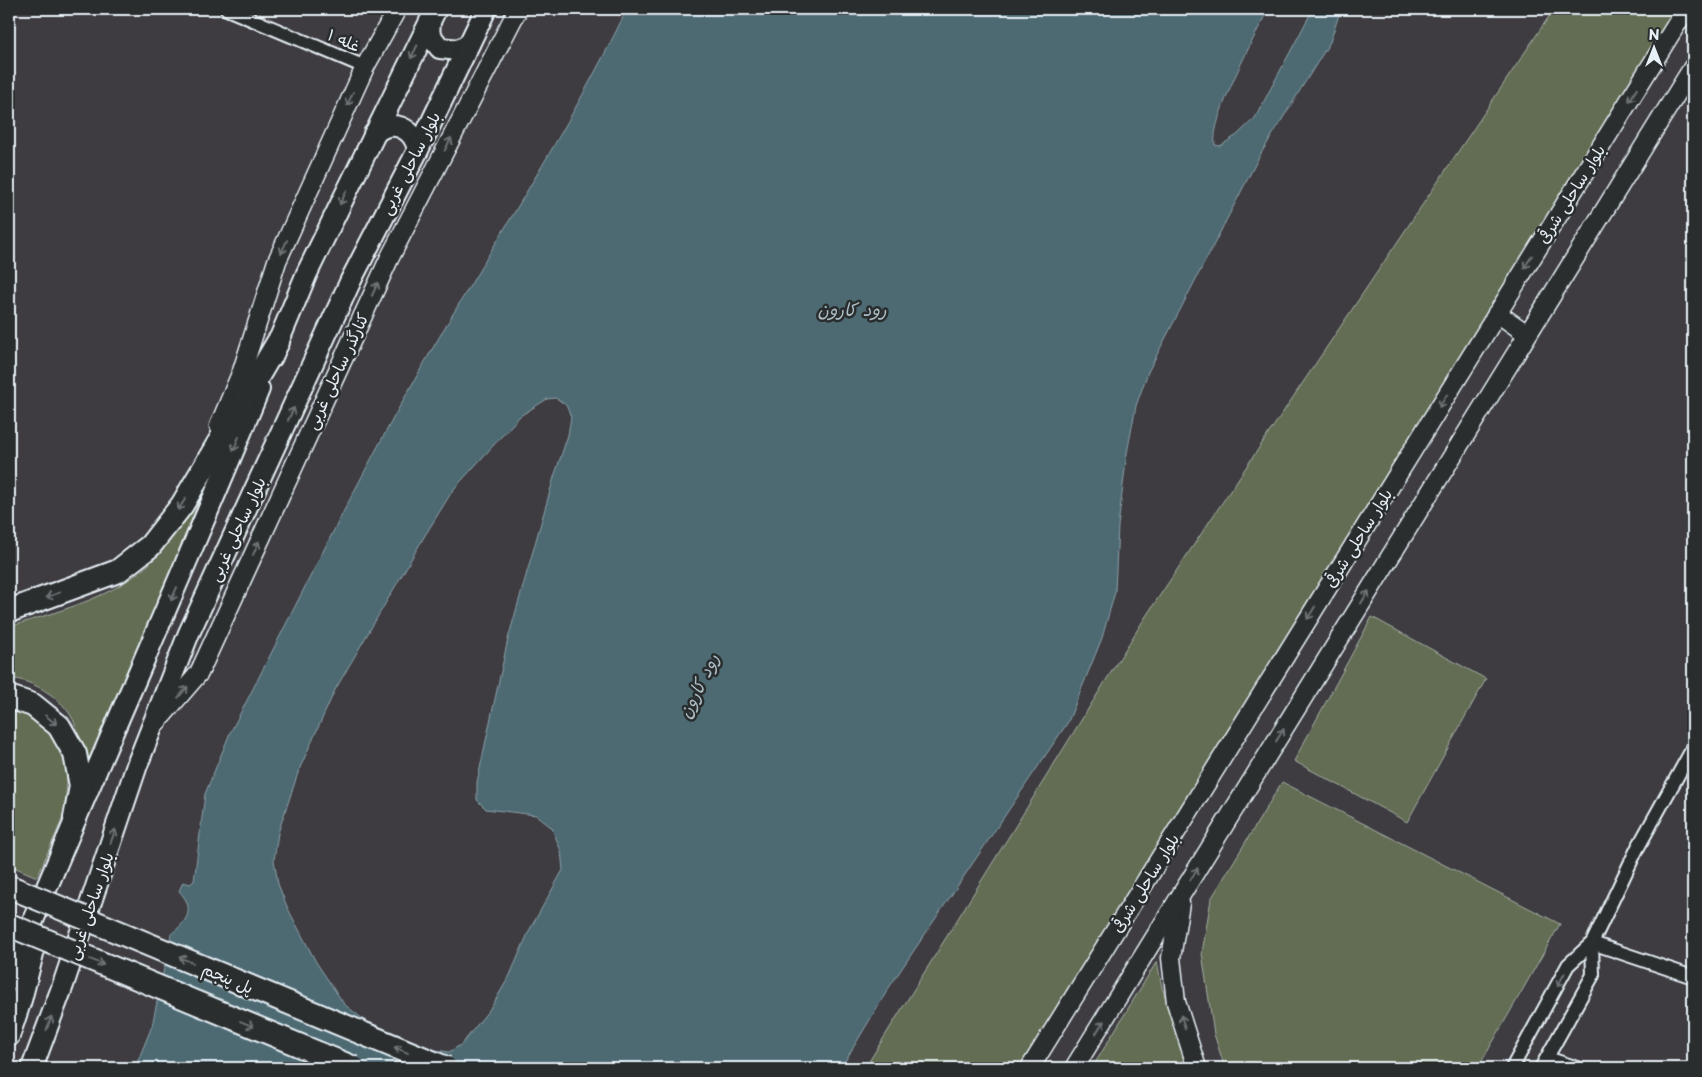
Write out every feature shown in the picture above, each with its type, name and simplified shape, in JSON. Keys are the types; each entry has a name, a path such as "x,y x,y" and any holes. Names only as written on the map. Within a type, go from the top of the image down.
{"highway":[{"path":"9,611 118,571 150,546 182,505 278,342"},
{"path":"9,697 33,705 59,726 75,754 81,786 75,818"},
{"name":"پل پنجم","path":"9,887 446,1068"},
{"path":"9,925 354,1068"}],"main road":[{"path":"197,479 242,371 277,262 365,67 397,9"},
{"name":"بلوار ساحلی غربی","path":"32,1068 151,729 193,624 351,280 418,150 486,9"},
{"name":"کنارگذر ساحلی غربی","path":"151,729 199,673 389,258 518,9"},
{"name":"بلوار ساحلی شرقی","path":"1030,1068 1686,9"},
{"path":"433,15 429,34 440,48 452,51 469,44"},
{"name":"بلوار ساحلی غربی","path":"9,979 75,818 186,566 307,273 433,15"},
{"path":"1074,1068 1693,67"},
{"path":"1676,95 1693,81"},
{"path":"374,134 389,126 401,127 411,134 418,150"},
{"path":"1497,313 1527,334"},
{"name":"بلوار ساحلی غربی","path":"9,1036 21,1000 55,866"},
{"path":"1181,895 1171,958 1176,1002 1198,1068"}],"street":[{"name":"غله ۱","path":"227,9 365,67"},
{"path":"1512,1068 1568,965 1592,943 1637,849 1693,748"},
{"path":"1592,943 1693,977"},
{"path":"1578,1068 1544,1063 1593,975 1592,943"}],"green space":[{"path":"1554,9 1686,9 1031,1068 865,1068 1146,616"},
{"path":"209,477 84,782 79,738 71,715 57,699 38,687 9,678 9,627 92,599 131,578 149,564 164,548"},
{"path":"1372,617 1486,679 1407,822 1294,761"},
{"path":"9,698 40,713 64,751 67,782 64,815 37,877 9,865"},
{"path":"1282,782 1560,924 1478,1068 1225,1068 1214,1034 1202,953 1211,899"},
{"path":"1157,961 1162,987 1188,1068 1092,1068"}],"water":[{"name":"رود کارون","path":"627,9 1268,9 1235,77 1219,116 1215,133 1215,145 1220,146 1237,135 1255,118 1313,9 1341,9 1330,42 1260,155 1148,372 1136,406 1127,453 1118,526 1115,592 1102,638 1068,722 890,986 841,1068 135,1068 152,1026 171,934 181,925 187,915 187,904 179,891 183,882 190,884 194,881 205,794 230,733 348,502 398,410 554,145","holes":["556,398 566,405 571,417 568,435 554,477 508,639 477,782 477,800 486,809 536,815 552,828 561,851 563,870 529,931 510,975 492,1006 462,1044 449,1052 436,1050 364,1020 344,1004 316,962 288,909 278,884 274,860 278,833 299,770 335,690 453,490 520,416 547,399"]}]}
